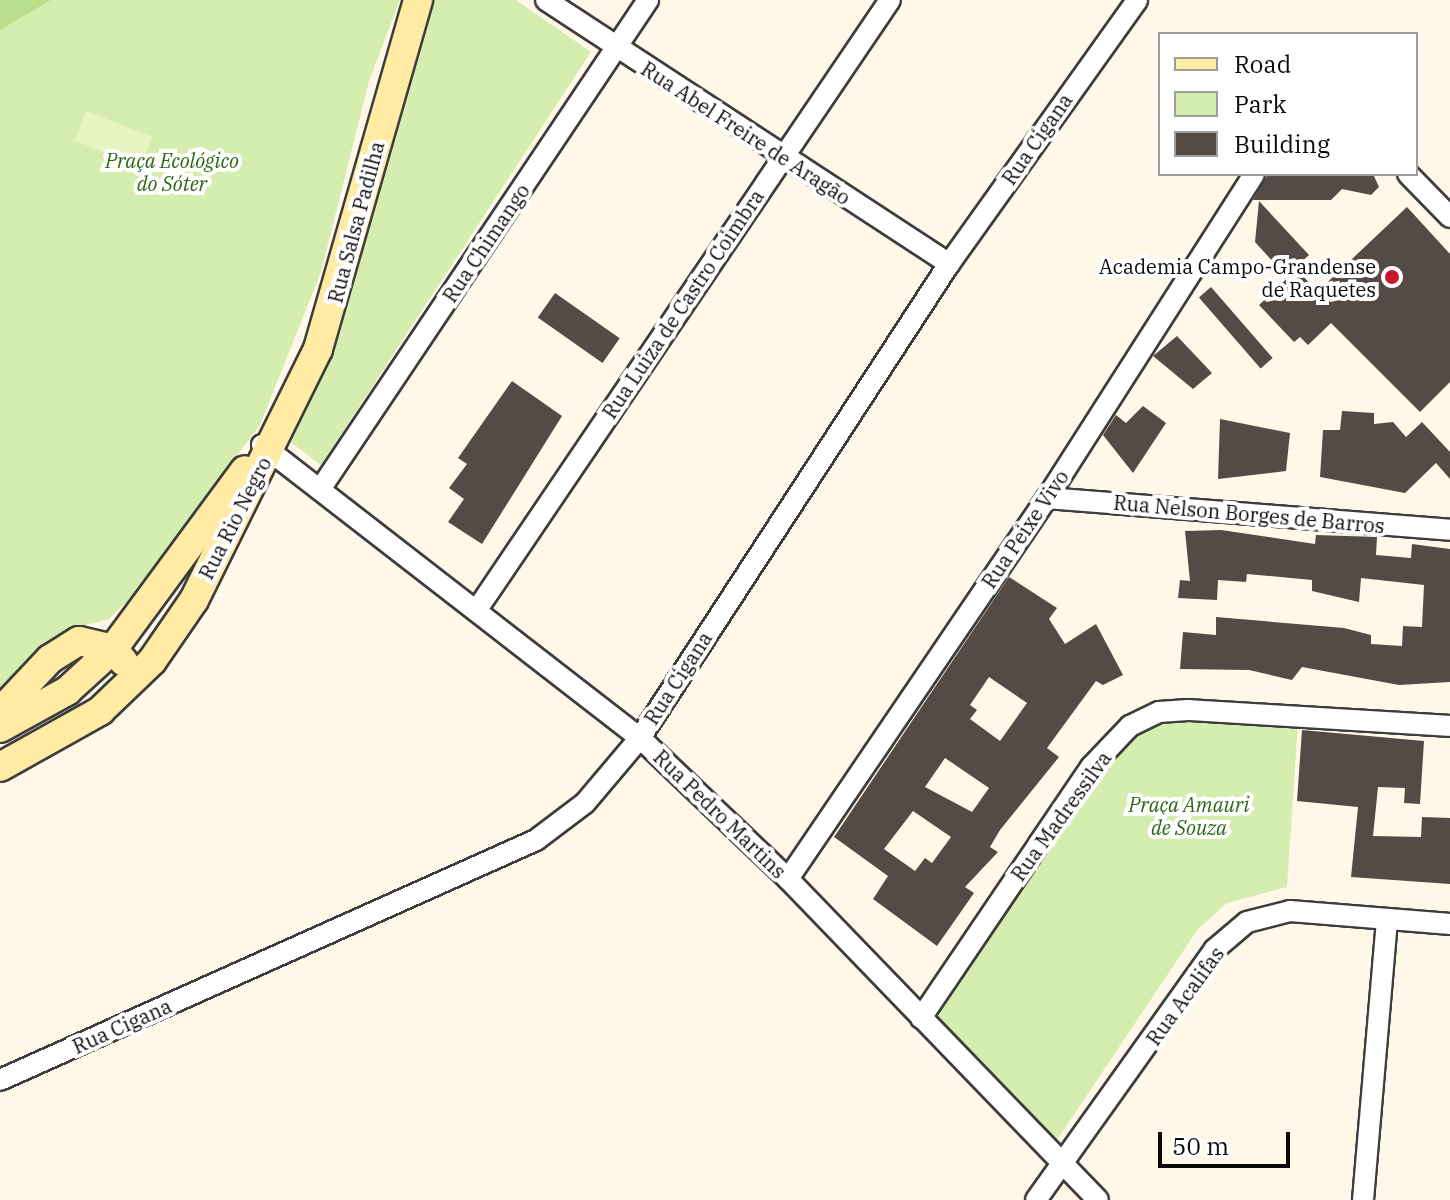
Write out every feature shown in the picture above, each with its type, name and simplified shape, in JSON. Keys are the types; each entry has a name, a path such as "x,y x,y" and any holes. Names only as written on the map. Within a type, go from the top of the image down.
{"main road":[{"name":"Rua Salsa Padilha","path":"269,444 339,291 418,0"},
{"name":"Rua Rio Negro","path":"0,728 67,691 113,649 269,444"},
{"name":"Rua Rio Negro","path":"0,767 76,728 152,661 194,600 269,444"},
{"path":"0,712 50,659 79,641 113,649 123,661 120,680 76,728"},
{"path":"0,778 32,753"}],"street":[{"name":"Rua Abel Freire de Aragão","path":"546,0 616,49 949,264"},
{"name":"Rua Chimango","path":"323,485 648,0"},
{"name":"Rua Luiza de Castro Coimbra","path":"478,608 890,0"},
{"name":"Rua Cigana","path":"0,1080 536,840 585,803 640,738 949,264 1137,3"},
{"name":"Rua Peixe Vivo","path":"788,879 1047,498 1253,176"},
{"path":"1410,176 1450,217"},
{"name":"Rua Pedro Martins","path":"269,444 640,738 788,879 1098,1200"},
{"name":"Rua Nelson Borges de Barros","path":"1047,498 1450,530"},
{"name":"Rua Madressilva","path":"921,1018 1091,767 1130,726 1159,712 1188,710 1450,726"},
{"name":"Rua Acalifas","path":"1036,1200 1064,1168 1214,950 1247,922 1290,911 1450,924"},
{"path":"1363,1200 1387,919"}],"green space":[{"name":"Praça Ecológico do Sóter","path":"0,0 400,0 369,81 321,272 260,425 131,597 109,619 74,628 35,654 0,691"},
{"path":"0,0 51,0 0,30"},
{"path":"429,0 516,0 591,52 321,465 285,438"},
{"path":"86,111 152,136 141,166 75,141"},
{"name":"Praça Amauri de Souza","path":"1160,721 1298,723 1287,887 1227,903 1198,929 1053,1146 930,1015 1095,775 1134,733"}],"building":[{"path":"1267,176 1374,176 1379,187 1371,195 1342,189 1331,200 1253,200"},
{"path":"1259,201 1309,255 1286,276 1255,242"},
{"name":"Academia Campo-Grandense de Raquetes","path":"1407,207 1450,254 1450,382 1420,412 1331,323 1308,345 1300,337 1294,342 1259,305 1297,269 1317,292"},
{"path":"1211,287 1273,358 1261,368 1199,297"},
{"path":"555,293 620,338 603,363 538,318"},
{"path":"1177,336 1212,373 1193,389 1153,356"},
{"path":"512,381 562,416 482,544 448,522 464,499 449,488 467,464 458,458"},
{"path":"1143,406 1166,423 1133,473 1103,435 1116,415 1126,423"},
{"path":"1342,411 1374,413 1374,424 1393,422 1406,437 1422,422 1450,452 1450,479 1436,463 1405,493 1320,477 1323,430 1340,430"},
{"path":"1220,419 1290,433 1286,471 1218,479"},
{"path":"1221,530 1315,544 1316,535 1377,537 1376,555 1411,558 1412,544 1450,549 1450,682 1399,685 1302,667 1292,680 1249,670 1180,669 1183,632 1216,635 1216,617 1344,628 1371,635 1371,644 1402,646 1403,626 1422,627 1424,585 1361,578 1359,602 1312,591 1312,580 1247,574 1246,582 1218,580 1217,600 1178,598 1180,580 1190,581 1185,531"},
{"path":"1009,577 1057,608 1049,619 1065,644 1096,624 1123,675 1103,685 1096,681 1047,748 1059,757 1000,830 990,847 998,852 965,887 974,893 937,946 873,899 888,876 834,837","holes":["989,677 1027,703 1000,741 970,719 977,710 970,705","945,758 989,788 972,812 925,787","913,811 951,837 932,863 925,858 915,871 884,849"]},
{"path":"1302,730 1424,741 1420,804 1404,803 1405,788 1378,787 1373,836 1421,837 1422,817 1450,818 1450,884 1351,877 1358,807 1297,801"}],"place":[{"name":"Academia Campo-Grandense de Raquetes","path":"1392,277"}]}
